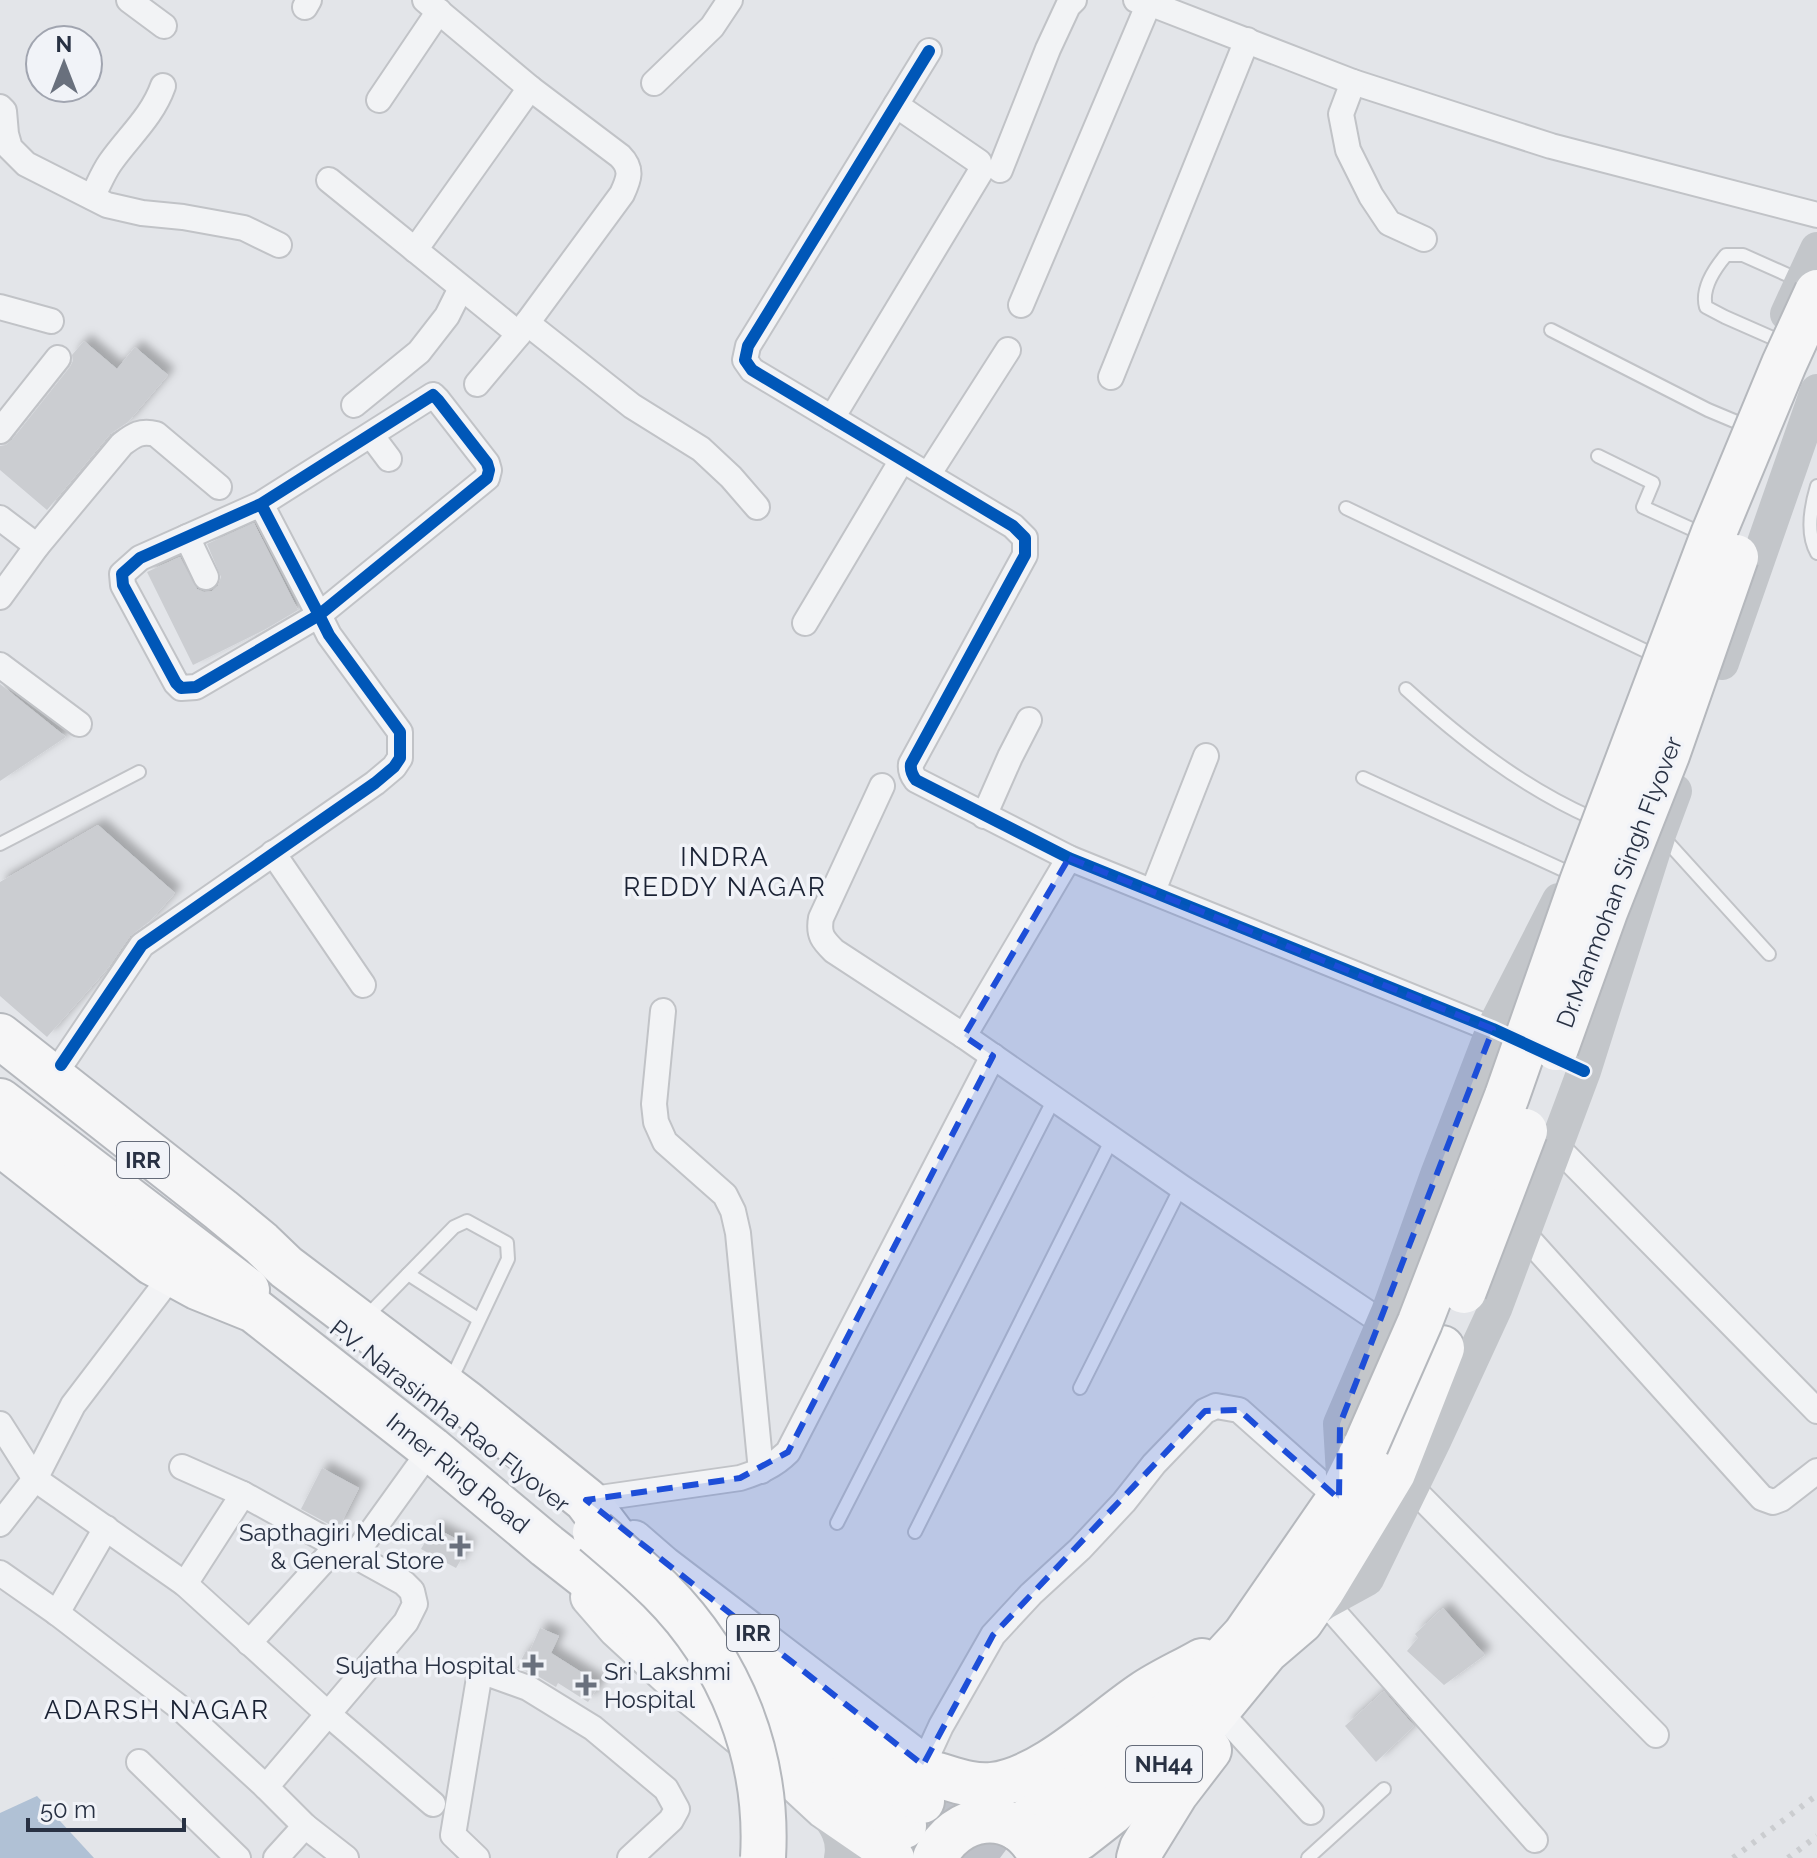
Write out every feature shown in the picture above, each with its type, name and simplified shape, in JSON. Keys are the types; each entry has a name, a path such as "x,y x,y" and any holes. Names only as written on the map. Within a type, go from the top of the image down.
{"highway":[{"name":"Dr.Manmohan Singh Flyover","path":"1341,1495 1420,1322 1507,1096 1582,882 1713,535 1784,364 1810,287"},
{"name":"Dr.Manmohan Singh Flyover","path":"1313,1612 1323,1589 1393,1473 1667,755 1774,450 1817,350"},
{"path":"0,1036 274,1255"},
{"name":"P.V. Narasimha Rao Flyover","path":"0,1067 350,1337 595,1532 662,1591 695,1630 723,1672 741,1712 760,1782 763,1858"},
{"name":"P.V. Narasimha Rao Flyover","path":"0,1101 260,1300 578,1553 641,1608 673,1643 699,1683 716,1720 734,1787 737,1858"},
{"path":"0,1143 153,1263 167,1283 254,1310"},
{"name":"IRR","path":"274,1255 586,1500 651,1586 916,1805"},
{"name":"Inner Ring Road","path":"254,1310 431,1449 547,1546"},
{"name":"NH44","path":"935,1858 945,1839 961,1827 981,1821 999,1821 1034,1847 1079,1838 1111,1813 1211,1718 1341,1495"},
{"name":"IRR","path":"547,1546 916,1805"},
{"name":"NH44","path":"1256,1643 1313,1612"},
{"path":"1139,1858 1176,1793 1228,1721 1256,1643"},
{"path":"916,1805 963,1783 991,1785 1019,1778 1051,1761 1146,1692 1256,1643"}],"main road":[{"name":"IRR","path":"0,1054 274,1255"},
{"name":"Inner Ring Road","path":"0,1112 254,1310"},
{"name":"Inner Ring Road","path":"547,1546 617,1628 647,1657 824,1809 916,1805"}],"street":[{"path":"129,0 164,26"},
{"path":"654,83 712,27 730,0"},
{"path":"1000,170 1048,49 1068,6 1074,0"},
{"path":"1021,305 1142,2 1353,82 1551,146 1817,215"},
{"path":"379,100 432,6 530,88 620,156 629,169 629,178 622,194 523,328 477,384"},
{"path":"1111,377 1247,40"},
{"path":"929,51 745,353 745,360 752,370 1013,526 1025,538 1025,555 1021,564 911,764 910,770 916,780 1069,858 1493,1029 1584,1071"},
{"path":"1353,82 1341,114 1348,150 1371,196 1389,223 1424,239"},
{"path":"92,197 108,166 146,120 163,86"},
{"path":"415,250 530,88"},
{"path":"832,418 981,171 979,162 896,105"},
{"path":"0,107 4,111 10,148 26,164 107,205 244,228 279,245"},
{"path":"329,180 461,288 632,406 701,449 757,507"},
{"path":"1341,1495 1340,1424 1383,1323 1493,1029 1572,874 1696,531 1763,363 1775,339 1810,287 1817,249"},
{"path":"354,405 419,352 447,316 461,288"},
{"path":"0,307 51,321"},
{"path":"928,475 1008,350"},
{"path":"0,431 58,358"},
{"name":"NH44","path":"1313,1612 1367,1579 1495,1309 1584,1071 1659,834 1817,391"},
{"path":"433,395 487,463 489,470 487,478 319,615 196,687 181,688 123,585 122,574 140,558 261,504 433,395"},
{"path":"0,597 37,546 122,444 135,434 156,434 219,487"},
{"path":"371,435 389,459"},
{"path":"805,623 902,460"},
{"path":"1710,497 1735,521 1761,525 1772,523"},
{"path":"61,1065 142,945 375,783 400,758 400,732 329,635 261,504"},
{"path":"0,518 37,546"},
{"path":"187,537 206,577"},
{"path":"0,665 79,724"},
{"path":"984,816 1029,720"},
{"path":"1153,891 1206,756"},
{"path":"882,786 821,918 821,937 834,951 964,1036 1383,1323"},
{"path":"273,853 363,985"},
{"path":"964,1036 1069,858"},
{"path":"663,1011 654,1104 656,1122 665,1142 725,1195 733,1211 738,1233 761,1471"},
{"path":"0,1018 247,1207 274,1255"},
{"path":"586,1500 740,1478 778,1462 788,1452 993,1056"},
{"path":"1557,1147 1817,1411"},
{"path":"0,1165 167,1283 73,1405 35,1479 0,1524"},
{"path":"1523,1233 1762,1498 1773,1502 1781,1499 1817,1471"},
{"path":"916,1805 941,1726 993,1635 1031,1594 1080,1549 1205,1411 1216,1406 1239,1410 1341,1495"},
{"path":"0,1424 35,1479 185,1584 433,1804"},
{"path":"249,1643 346,1551 431,1449"},
{"path":"182,1467 243,1494 404,1583 412,1591 415,1604 406,1622 266,1787"},
{"path":"1412,1488 1656,1735"},
{"path":"185,1584 243,1494"},
{"path":"57,1613 106,1528"},
{"path":"0,1573 179,1707 305,1826 346,1858"},
{"path":"1313,1612 1535,1840"},
{"path":"477,1858 453,1835 479,1678 489,1674 528,1688 593,1728 666,1789 677,1809 671,1820 630,1858"},
{"path":"1228,1721 1311,1812"},
{"path":"139,1762 238,1858"},
{"path":"824,1809 838,1829 843,1850 841,1858"},
{"path":"276,1858 305,1826"}],"lane":[{"path":"1775,339 1706,307 1704,299 1715,267 1726,255 1743,255 1810,287"},
{"path":"1551,330 1739,423"},
{"path":"1598,456 1653,483 1643,507 1696,531"},
{"path":"1817,486 1810,530 1817,553"},
{"path":"1346,508 1652,654"},
{"path":"1406,689 1445,725 1509,773 1561,804 1592,818"},
{"path":"0,844 139,772"},
{"path":"1363,778 1572,874"},
{"path":"1659,834 1769,954"},
{"path":"837,1523 1054,1099"},
{"path":"915,1532 1112,1139"},
{"path":"1080,1388 1181,1187"},
{"path":"360,1323 454,1227 467,1221 507,1243 508,1259 447,1388"},
{"path":"408,1274 478,1319"},
{"path":"1308,1858 1384,1789"}],"highlighted area":[{"path":"1069,858 1493,1029 1340,1424 1339,1499 1239,1410 1205,1411 993,1635 923,1765 586,1500 740,1478 788,1452 993,1056 964,1036"}],"water":[{"path":"37,1796 94,1858 0,1858 0,1813"}],"building":[{"path":"84,341 117,369 135,347 168,375 128,422 110,434 47,510 0,470 0,446 12,440 70,367 72,355"},
{"path":"254,523 298,610 193,665 147,572 180,557 197,589 212,591 221,577 207,544"},
{"path":"0,684 66,737 0,781"},
{"path":"98,825 175,893 150,921 130,936 108,968 47,1037 0,996 0,882"},
{"path":"322,1468 359,1488 338,1529 301,1509"},
{"path":"434,1527 469,1546 456,1568 421,1549"},
{"path":"1443,1608 1485,1655 1444,1685 1407,1651 1418,1638 1415,1634"},
{"path":"540,1628 559,1636 551,1653 600,1684 588,1702 558,1683 556,1687 517,1668 526,1651 529,1653"},
{"path":"1384,1691 1414,1726 1376,1762 1345,1726"}],"tunnel":[{"path":"922,1801 1000,1858"}],"railway":[{"path":"1733,1858 1817,1795"},
{"path":"1788,1858 1817,1836"}],"cycle path":[{"path":"929,51 748,346 745,360 752,370 1013,526 1025,538 1025,555 911,764 913,776 1069,858 1493,1029 1584,1071"},
{"path":"61,1065 142,945 394,767 400,758 400,732 329,635 319,615 487,478 489,470 487,463 433,395 261,504 319,615 196,687 181,688 123,585 122,574 140,558 261,504"}],"place":[{"name":"Sapthagiri Medical & General Store","path":"460,1546"},
{"name":"Sujatha Hospital","path":"533,1665"},
{"name":"Sri Lakshmi Hospital","path":"586,1685"}],"district":[{"name":"INDRA REDDY NAGAR","path":"725,872"},
{"name":"ADARSH NAGAR","path":"157,1710"}]}
